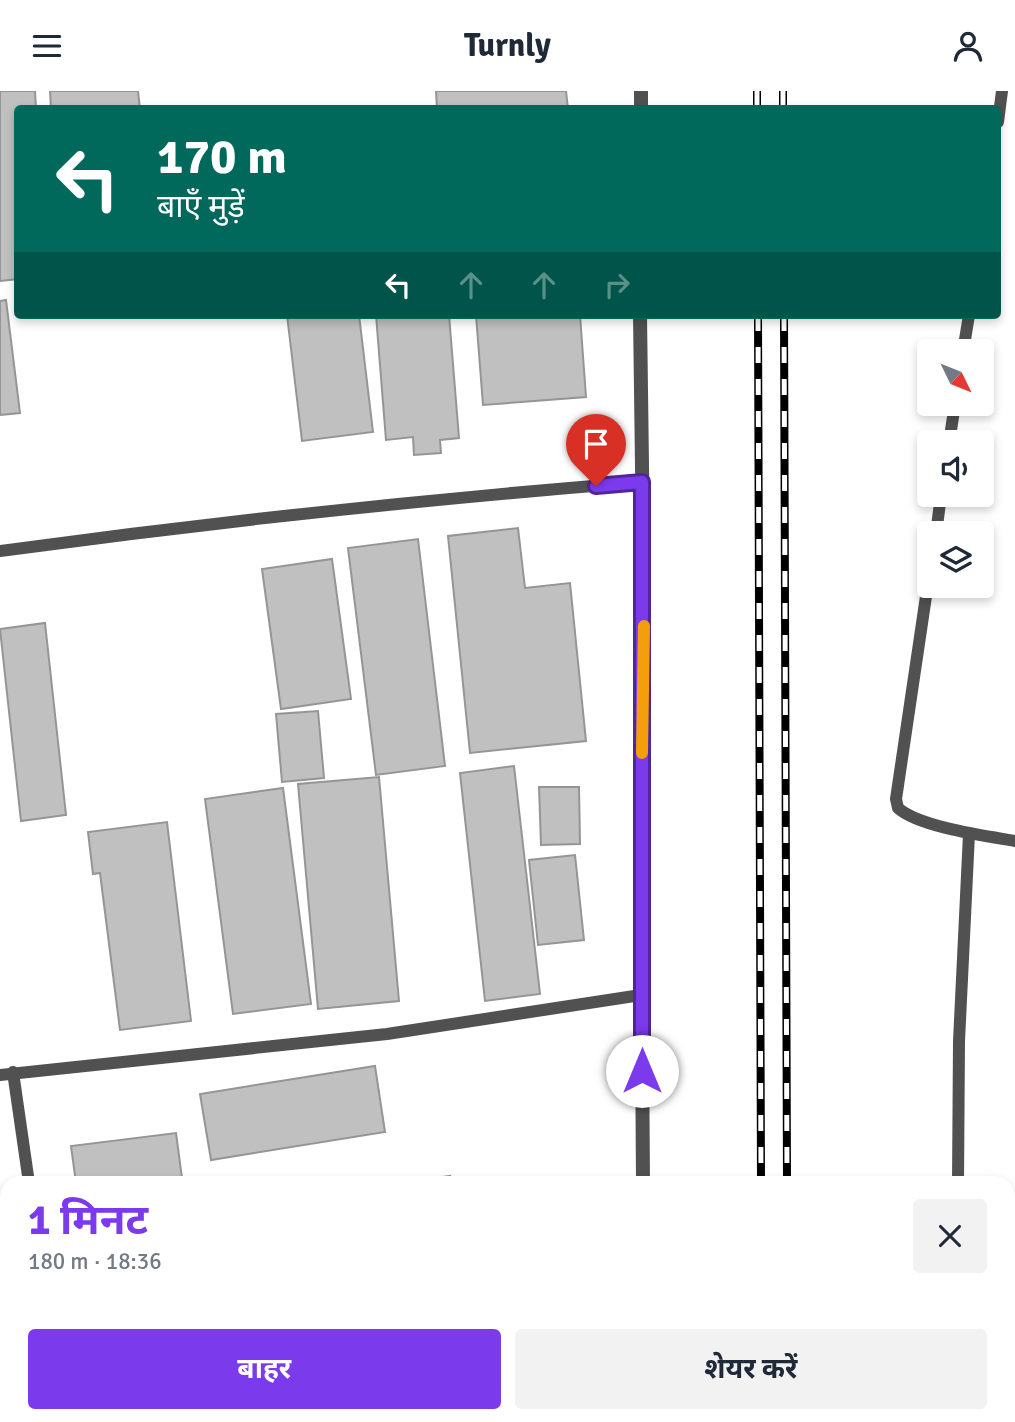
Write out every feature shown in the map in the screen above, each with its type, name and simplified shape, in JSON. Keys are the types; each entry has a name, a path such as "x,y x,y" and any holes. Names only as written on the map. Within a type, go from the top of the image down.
{"street":[{"path":"640,319 644,616 641,995 643,1176"}],"lane":[{"path":"965,339 968,319"},
{"path":"0,551 185,526 401,502 642,482"},
{"path":"926,598 896,799 903,813 969,834 1015,841"},
{"path":"958,1176 959,1041 969,834"},
{"path":"28,1176 6,1074 387,1034 641,995"}],"building":[{"path":"0,91 35,91 36,105 14,105 14,279 0,281"},
{"path":"50,91 138,91 140,105 51,105"},
{"path":"436,91 566,91 568,105 437,105"},
{"path":"6,300 20,413 0,415 0,301"},
{"path":"287,319 359,319 373,432 302,441"},
{"path":"376,319 449,319 459,438 440,440 441,453 414,455 413,437 386,440"},
{"path":"476,319 580,319 586,397 483,405"},
{"path":"518,528 525,588 570,583 586,741 470,753 448,536"},
{"path":"418,539 445,766 376,775 348,548"},
{"path":"332,559 351,699 281,709 262,569"},
{"path":"45,623 66,815 21,821 0,629"},
{"path":"318,711 324,778 282,782 276,714"},
{"path":"514,766 540,994 485,1001 460,773"},
{"path":"379,777 399,1001 318,1009 298,784"},
{"path":"539,787 579,787 580,844 541,845"},
{"path":"283,788 311,1004 233,1014 205,799"},
{"path":"167,822 191,1021 120,1030 100,873 93,874 88,832"},
{"path":"575,855 584,940 538,945 529,860"},
{"path":"375,1066 385,1132 211,1160 200,1094"},
{"path":"176,1133 182,1176 75,1176 71,1146"}],"railway":[{"path":"757,91 757,105"},
{"path":"783,91 783,105"},
{"path":"758,319 761,1176"},
{"path":"784,319 787,1176"}],"slow traffic":[{"path":"642,753 644,626"}],"route":[{"path":"596,486 642,482 642,1071"}]}
